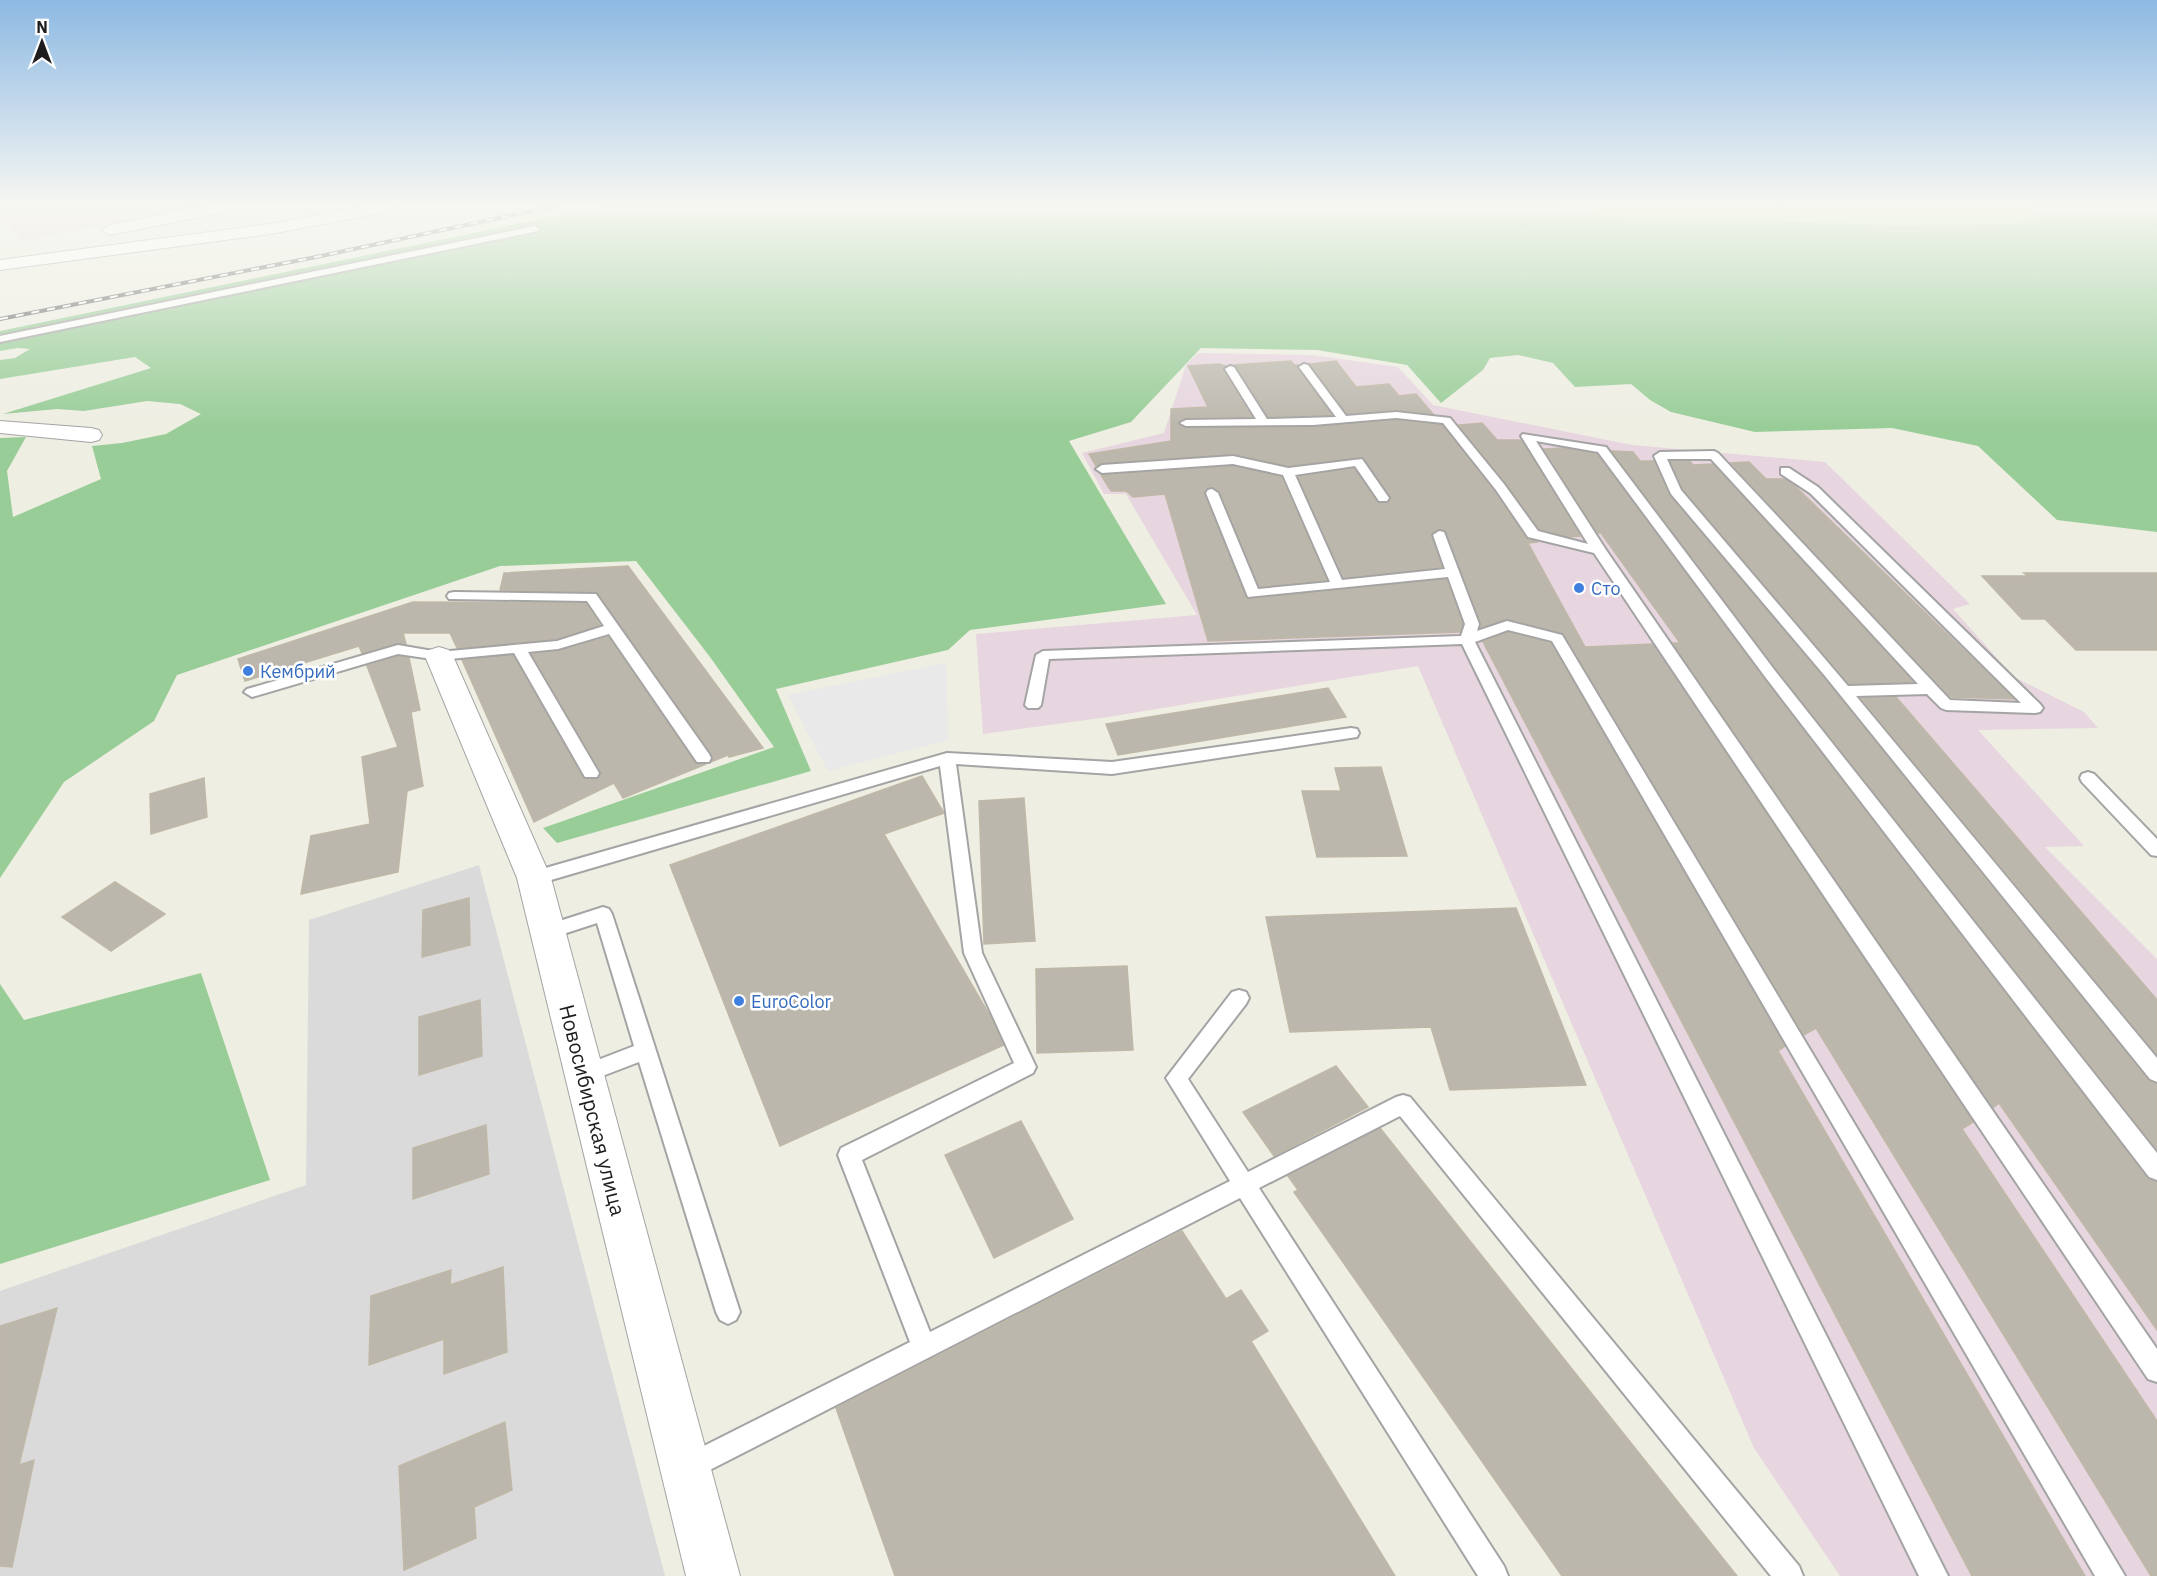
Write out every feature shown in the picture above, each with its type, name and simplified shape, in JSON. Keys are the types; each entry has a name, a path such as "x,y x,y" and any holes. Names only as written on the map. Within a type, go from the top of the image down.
{"street":[{"path":"0,427 91,435"},
{"name":"Новосибирская улица","path":"439,656 534,878 713,1576"}],"lane":[{"path":"0,339 289,280"},
{"path":"1304,367 1343,419"},
{"path":"1230,369 1263,422"},
{"path":"1186,423 1343,419 1396,415 1446,420 1500,487 1533,534 1599,550"},
{"path":"2157,1170 1771,675 1602,449 1527,436 1599,550 2157,1370"},
{"path":"1785,471 1814,490 2035,708 1946,705 1714,455 1660,456 1675,491 1843,691 2157,1073"},
{"path":"1102,469 1171,462 1233,460 1288,472 1358,462 1383,498"},
{"path":"1288,472 1337,583"},
{"path":"1212,493 1253,594 1454,572"},
{"path":"1439,535 1472,624 1467,640 1934,1576"},
{"path":"454,596 591,597 703,758"},
{"path":"1033,705 1042,655 1387,641 1467,640 1507,625 1557,638 2111,1576"},
{"path":"252,692 399,649 439,656 519,649 558,645 613,628"},
{"path":"519,649 591,773"},
{"path":"1843,691 1931,689"},
{"path":"534,878 947,758 1112,768 1350,733"},
{"path":"924,1347 849,1155 1026,1067 973,953 947,758"},
{"path":"2088,778 2157,850"},
{"path":"548,932 603,915 729,1312"},
{"path":"1239,998 1176,1078 1494,1576"},
{"path":"584,1074 646,1050"},
{"path":"686,1469 1402,1104 1789,1576"}],"shaded area":[{"path":"1198,353 1312,355 1398,367 1433,405 1632,445 1825,462 1970,604 1953,609 2014,677 2084,712 2098,728 1978,730 2084,846 2045,847 2157,959 2157,1576 1840,1576 1754,1448 1418,666 1108,717 983,734 976,634 1197,615 1126,494 1104,494 1082,453 1164,433 1186,365"},
{"path":"946,663 948,740 828,771 788,695"},
{"path":"479,865 665,1576 0,1576 0,1291 306,1185 309,920"}],"green space":[{"path":"249,280 2157,280 2157,532 2057,520 1978,446 1892,428 1755,432 1671,412 1650,400 1631,384 1575,387 1553,363 1518,355 1490,358 1483,370 1441,403 1407,365 1317,350 1201,348 1131,422 1069,441 1166,604 970,630 948,650 776,689 811,771 557,843 543,828 774,747 710,657 636,561 500,566 177,675 154,721 64,782 0,878 0,438 26,437 7,471 13,517 101,479 92,446 122,443 166,434 201,414 180,404 147,401 84,411 57,409 3,414 151,368 135,357 0,379 0,360 15,358 30,349 0,351 0,331"},
{"path":"201,973 270,1180 0,1264 0,984 24,1020"}],"building":[{"path":"1291,361 1294,365 1298,365 1297,368 1332,415 1268,417 1235,365"},
{"path":"1336,361 1356,387 1389,384 1399,396 1416,394 1433,414 1396,410 1347,414 1310,364"},
{"path":"1219,364 1226,366 1223,370 1252,417 1186,418 1179,421 1179,425 1186,428 1313,427 1396,420 1442,425 1494,491 1526,538 1538,542 1528,543 1585,647 1653,644 1973,1122 1962,1129 2157,1421 2157,1576 2151,1576 1816,1028 1804,1035 1564,634 1508,619 1480,628 1481,623 1444,530 1438,529 1431,534 1442,567 1343,578 1298,477 1354,468 1377,502 1389,502 1391,497 1362,457 1288,466 1233,454 1102,463 1096,466 1089,454 1171,441 1171,409 1208,407 1188,366"},
{"path":"1482,423 1497,440 1521,440 1580,536 1570,537 1539,529 1506,483 1459,425"},
{"path":"1564,448 1597,454 1764,679 2147,1178 2157,1182 2157,1330 1999,1103 1993,1108 1673,643 1680,643 1601,533 1598,533 1544,449"},
{"path":"1612,451 1633,452 1640,461 1654,461 1669,495 1823,677 2148,1080 2157,1084 2157,1149 1778,671"},
{"path":"1670,461 1690,461 1693,465 1713,464 1913,682 1849,684 1683,489"},
{"path":"1749,462 1766,479 1785,479 1795,486 2014,699 1950,697 1731,463"},
{"path":"1233,466 1281,477 1327,580 1259,587 1220,492 1213,487 1207,488 1204,494 1247,599 1446,579 1463,624 1460,632 1208,641 1165,494 1133,497 1126,491 1111,491 1101,475"},
{"path":"628,566 763,748 729,757 728,755 711,762 713,757 711,753 598,593 500,590 504,573"},
{"path":"2024,573 2157,573 2157,650 2076,650 2045,619 2022,619 1982,576 2028,576"},
{"path":"413,602 586,603 600,625 557,639 457,648 450,633 403,633 406,644 397,643 362,653 359,646 245,681 238,659"},
{"path":"1508,632 1551,643 1785,1046 1778,1051 2085,1576 1972,1576 1483,642"},
{"path":"608,637 695,763 706,764 623,798 614,783 534,822 462,660 513,655 583,778 597,779 601,772 532,654 559,651"},
{"path":"398,656 409,658 420,710 411,712 423,786 407,791 398,872 301,894 311,836 370,824 362,757 398,747 367,666"},
{"path":"1328,688 1346,717 1118,755 1106,724"},
{"path":"1896,697 2157,1000 2157,1054 1861,698"},
{"path":"1381,767 1407,856 1317,857 1302,791 1341,791 1335,768"},
{"path":"922,776 944,813 884,834 989,1014 1004,1045 780,1146 670,865"},
{"path":"204,778 207,817 151,834 150,794"},
{"path":"1024,798 1035,941 984,944 979,801"},
{"path":"115,882 165,914 111,951 62,917"},
{"path":"469,898 470,945 422,957 423,910"},
{"path":"1516,908 1586,1085 1450,1090 1431,1027 1290,1032 1266,917"},
{"path":"1127,966 1133,1050 1037,1053 1036,969"},
{"path":"480,1000 482,1056 419,1075 419,1017"},
{"path":"1336,1066 1368,1107 1274,1156 1243,1112"},
{"path":"1021,1121 1073,1219 994,1258 945,1155"},
{"path":"486,1125 489,1174 413,1199 413,1148"},
{"path":"1380,1128 1737,1576 1562,1576 1294,1192 1298,1190 1288,1176"},
{"path":"1182,1231 1226,1299 1241,1290 1268,1331 1251,1341 1395,1576 895,1576 836,1408"},
{"path":"503,1267 507,1352 444,1374 444,1339 369,1365 371,1296 451,1270 450,1285"},
{"path":"57,1308 19,1465 34,1460 12,1567 0,1566 0,1326"},
{"path":"505,1422 512,1490 474,1507 476,1538 404,1570 399,1466"}],"railway":[{"path":"0,319 201,280"}],"place":[{"name":"Сто","path":"1579,588"},
{"name":"Кембрий","path":"248,671"},
{"name":"EuroColor","path":"739,1001"}]}
